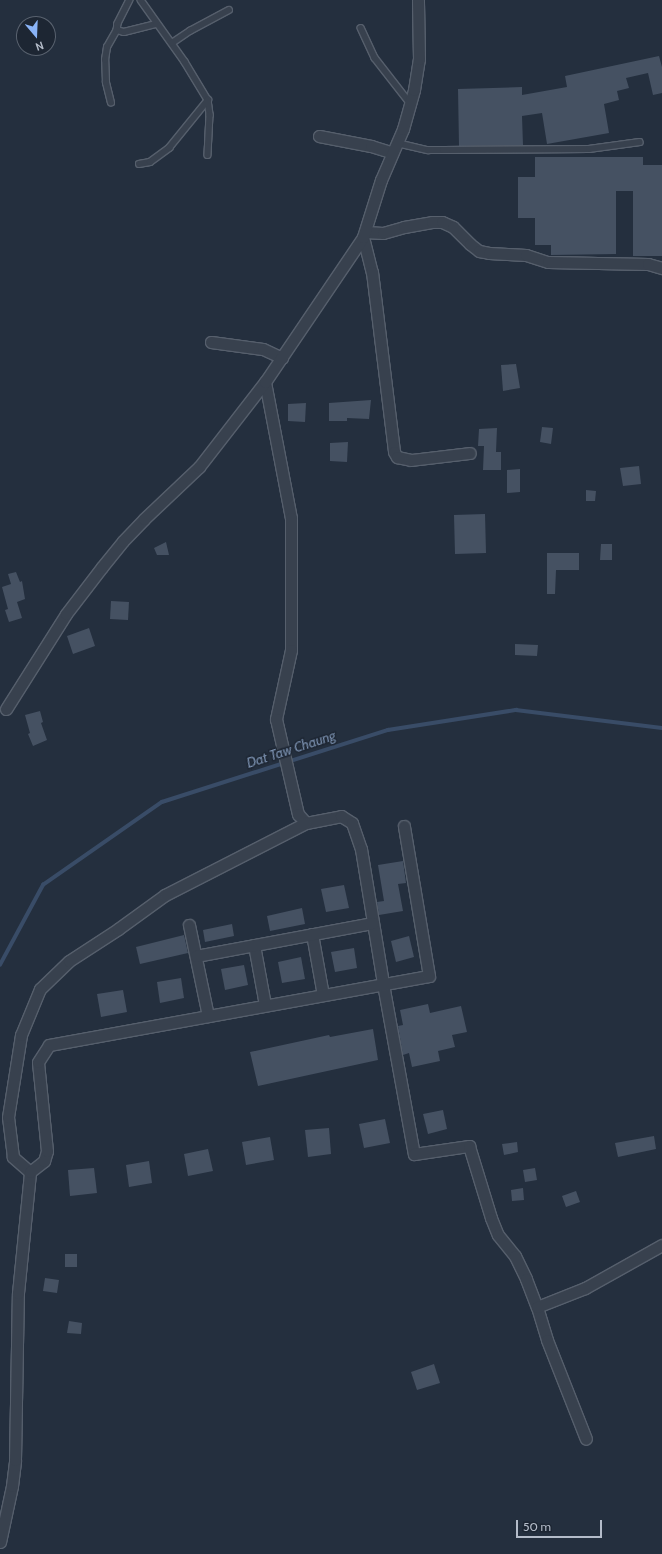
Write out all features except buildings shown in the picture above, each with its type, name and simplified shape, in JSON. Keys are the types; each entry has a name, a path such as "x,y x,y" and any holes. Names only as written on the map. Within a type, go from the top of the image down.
{"street":[{"path":"6,709 66,614 102,567 128,536 199,467 265,382 364,234 410,104 418,59 418,0"},
{"path":"319,136 371,146 394,147"},
{"path":"364,234 383,233 404,226 442,222 453,227 479,251 526,255 548,262 648,264 662,268"},
{"path":"364,234 372,272 394,452 397,457 411,460 470,453"},
{"path":"211,342 263,349 282,358"},
{"path":"265,382 291,518 290,650 276,719 298,814 306,823"},
{"path":"30,1172 13,1157 8,1116 21,1035 40,990 69,961 118,929 165,895 306,823 341,816 352,823 360,849 414,1154 469,1146 491,1218 498,1235 515,1256 538,1307 547,1340 586,1439"},
{"path":"0,1542 12,1486 15,1460 18,1293 30,1172 44,1161 47,1151 38,1062 49,1045 430,976 404,826"},
{"path":"196,956 373,923"},
{"path":"189,926 208,1016"},
{"path":"312,934 323,995"},
{"path":"254,945 265,1005"},
{"path":"538,1307 585,1288 662,1245"}],"lane":[{"path":"111,103 106,83 104,60 107,47 118,30 118,24 130,0"},
{"path":"141,0 156,24 172,43 208,100 210,115 208,155"},
{"path":"172,43 190,31 229,10"},
{"path":"118,30 124,32 156,24"},
{"path":"361,28 375,58 410,104"},
{"path":"139,164 150,162 169,148 208,100"},
{"path":"394,147 428,150 589,149 640,142"}],"waterway":[{"name":"Dat Taw Chaung","path":"0,965 43,885 162,802 388,730 516,710 662,728"}]}
